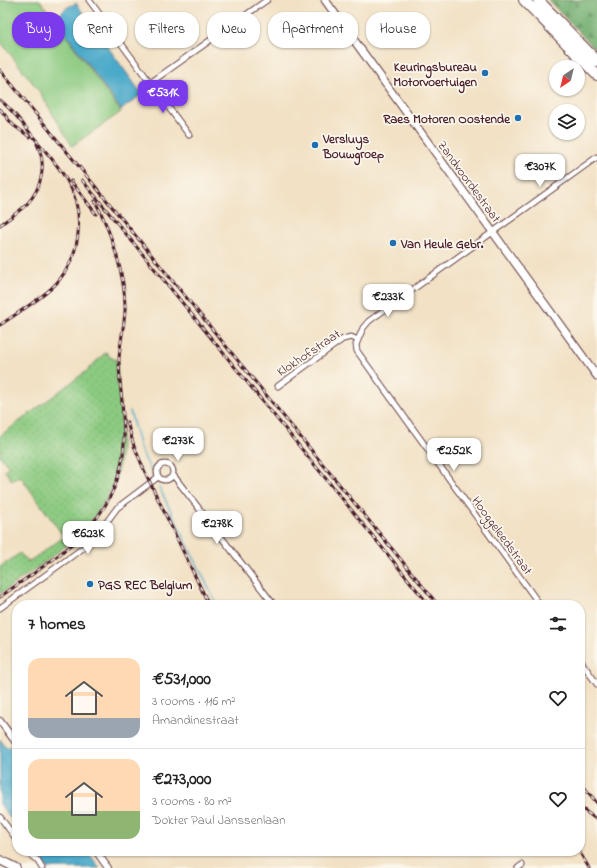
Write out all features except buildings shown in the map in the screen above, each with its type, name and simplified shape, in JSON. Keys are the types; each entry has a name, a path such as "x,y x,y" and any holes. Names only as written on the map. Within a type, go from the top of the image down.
{"highway":[{"path":"524,0 597,75"},
{"path":"538,0 597,61"}],"main road":[{"name":"Zandvoordestraat","path":"325,0 597,376"},
{"path":"0,860 16,868"}],"street":[{"path":"89,0 189,135"},
{"path":"150,83 268,0"},
{"name":"Klokhofstraat","path":"278,386 343,339 351,337 358,340 363,328 369,322 597,157"},
{"name":"Hooggeleedstraat","path":"358,340 356,345 357,351 536,600"},
{"path":"173,475 166,481 161,480 156,475 157,469 162,464 169,465 172,468 173,475 270,600"},
{"path":"0,608 94,539 117,508 158,477"},
{"path":"585,667 597,684"},
{"path":"0,721 12,737"},
{"path":"0,817 12,833"},
{"path":"32,856 37,860 42,868"},
{"path":"100,856 108,868"}],"green space":[{"path":"0,0 40,0 49,12 12,12 12,48 65,48 65,35 73,46 73,48 75,48 121,112 72,146 39,91 0,41"},
{"path":"548,0 597,0 597,51"},
{"path":"106,352 110,357 117,360 121,445 115,480 105,501 92,520 75,537 57,553 0,594 0,567 20,553 28,562 64,537 20,476 12,481 5,471 8,466 0,456 0,436 85,372"}],"water":[{"path":"76,3 83,12 73,12 73,44 65,33 65,12 62,12 66,8"},
{"path":"76,48 109,48 142,94 121,110"},
{"path":"0,739 6,748 10,746 12,749 12,820 0,804"},
{"path":"39,856 91,856 100,868 48,868"}],"waterway":[{"path":"130,411 140,448 151,471"},
{"path":"159,487 215,600"}],"railway":[{"path":"0,70 434,600"},
{"path":"0,100 19,119 52,159 66,179 76,203 78,216 77,243 73,256 60,279 48,291 0,325"},
{"path":"0,109 13,125 30,137"},
{"path":"0,225 27,204 36,191 42,168 42,160 37,144"},
{"path":"82,180 425,600"},
{"path":"71,181 96,214"},
{"path":"0,597 43,567 82,535 98,516 111,496 120,472 124,433 119,359 125,311 125,298 120,269 112,240 95,201"},
{"path":"127,422 134,446 145,472 207,600"},
{"path":"585,788 597,803"},
{"path":"585,811 597,820"},
{"path":"582,856 589,868"}],"place":[{"name":"Keuringsbureau Motorvoertuigen","path":"485,73"},
{"name":"Raes Motoren Oostende","path":"518,118"},
{"name":"Versluys Bouwgroep","path":"315,145"},
{"name":"Van Heule Gebr.","path":"393,243"},
{"name":"PGS REC Belgium","path":"90,584"}]}
